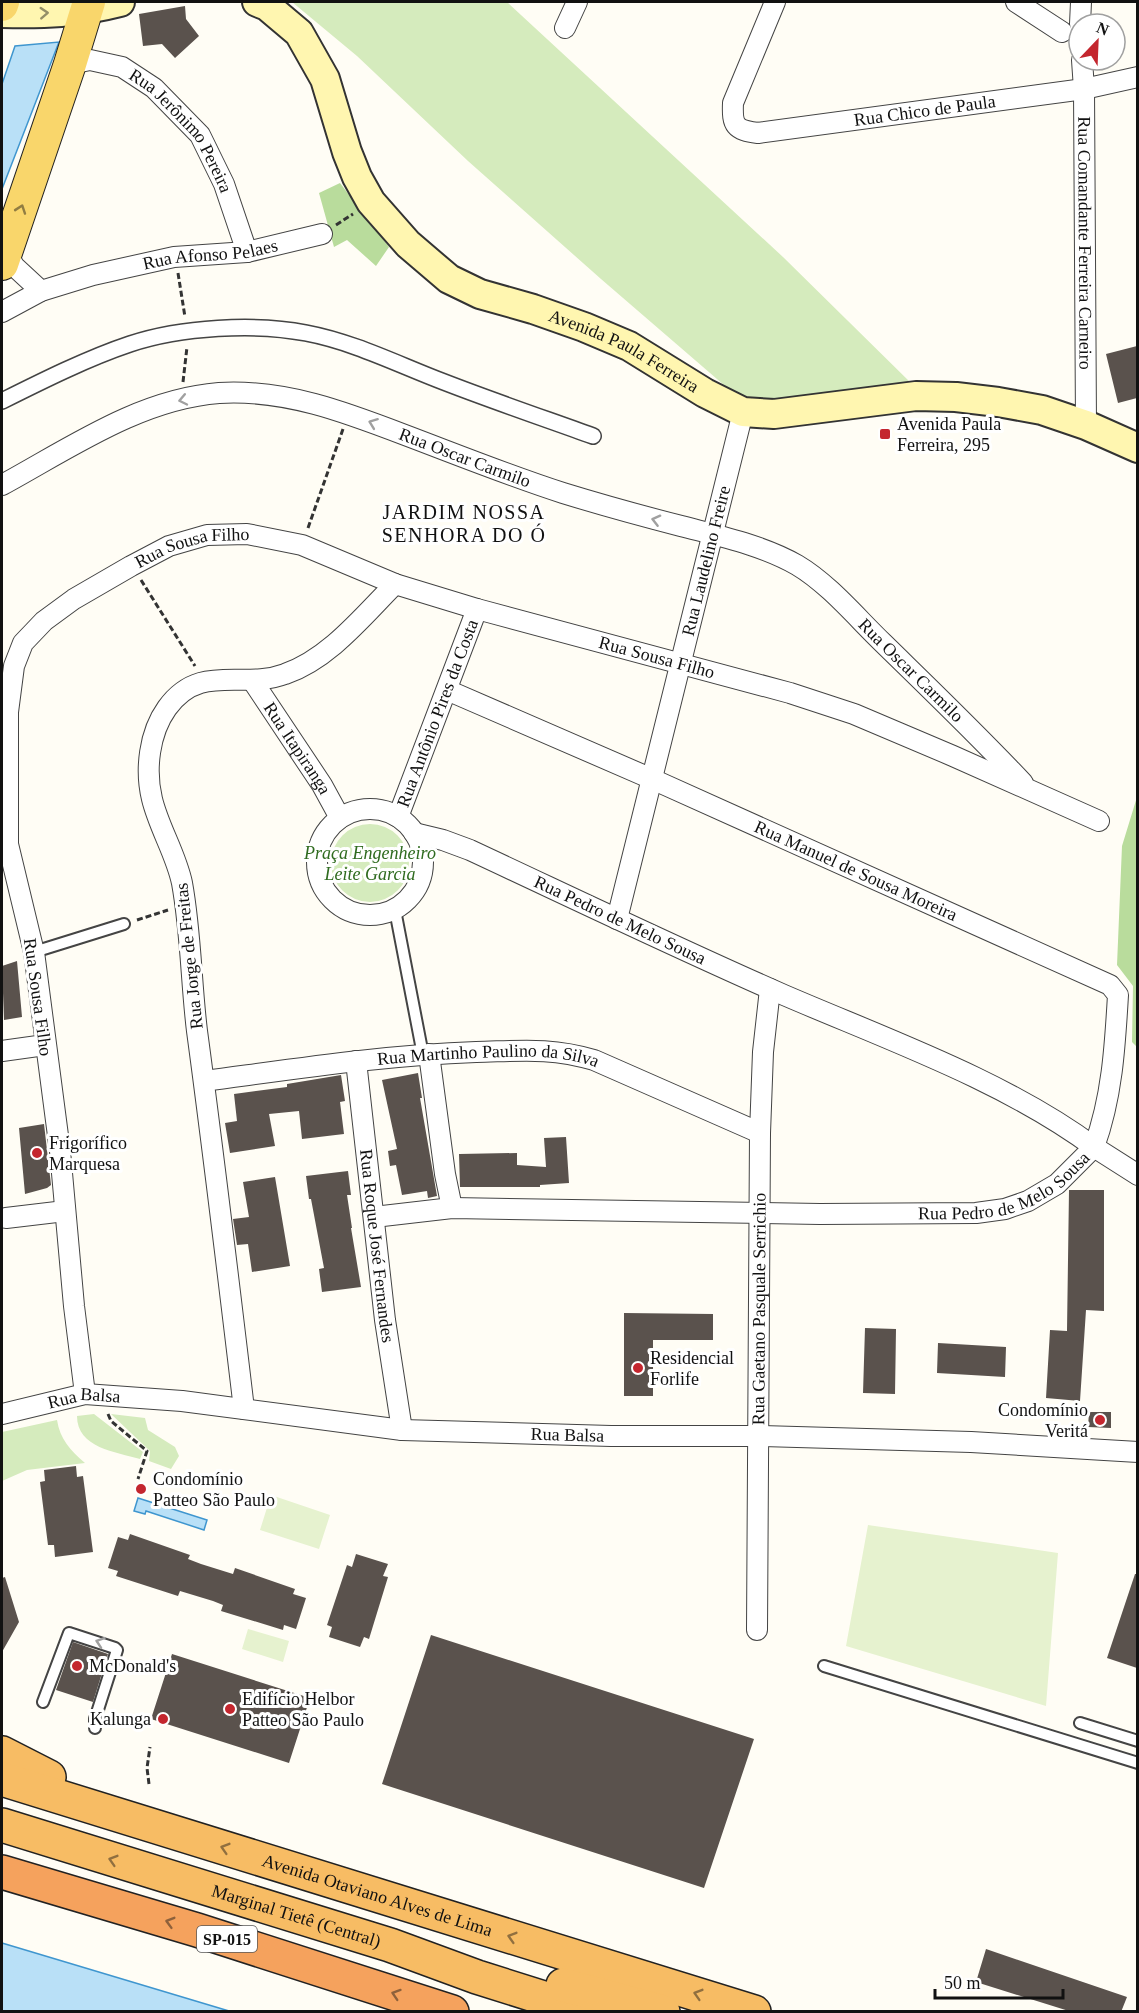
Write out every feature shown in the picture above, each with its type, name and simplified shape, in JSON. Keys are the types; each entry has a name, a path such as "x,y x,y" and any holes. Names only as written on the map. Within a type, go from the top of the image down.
{"highway":[{"path":"2,1753 92,1798 106,1812"},
{"name":"Avenida Otaviano Alves de Lima","path":"2,1779 754,2012"},
{"name":"Marginal Tietê (Central)","path":"2,1825 390,1945 477,1977 588,2012"},
{"name":"SP-015","path":"2,1872 197,1930 452,2012"},
{"path":"390,1945 481,1963 663,2012"}],"main road":[{"path":"2,13 39,14 120,2"},
{"name":"Avenida Paula Ferreira","path":"257,2 267,6 299,33 315,61 325,79 347,152 357,177 371,202 408,244 449,279 480,294 533,309 629,346 705,393 743,412 774,414 916,396 956,397 1042,410 1086,425 1137,448"},
{"path":"4,258 88,6"}],"street":[{"path":"565,28 577,2"},
{"name":"Rua Chico de Paula","path":"775,2 733,103 734,124 739,128 758,133 1084,89 1137,77"},
{"path":"1016,2 1062,32"},
{"name":"Rua Jerônimo Pereira","path":"70,64 90,60 122,67 154,88 200,135 224,184 248,252"},
{"name":"Rua Comandante Ferreira Carneiro","path":"1083,72 1086,425"},
{"name":"Rua Afonso Pelaes","path":"2,312 41,291 93,275 174,257 248,252 322,234"},
{"path":"4,258 41,291"},
{"path":"2,401 130,344 153,338 208,330 270,328 307,333 355,346 447,383 593,436"},
{"name":"Rua Oscar Carmilo","path":"2,485 138,413 180,399 218,393 260,393 301,400 349,414 561,493 713,534 771,553 797,565 818,579 966,723 1030,791"},
{"name":"Rua Laudelino Freire","path":"617,919 743,412"},
{"name":"Rua Sousa Filho","path":"85,1394 74,1306 60,1151 34,952 5,841 8,712 14,666 23,643 45,621 74,599 131,566 169,546 207,535 247,534 302,545 395,584 477,609 790,693 854,714 1099,822"},
{"name":"Rua Jorge de Freitas","path":"244,1409 197,1028 186,905 181,878 152,798 149,773 150,748 166,709 191,687 205,681 223,678 252,680 284,675 306,664 327,649 395,584"},
{"name":"Rua Antônio Pires da Costa","path":"398,817 477,609"},
{"name":"Rua Itapiranga","path":"252,680 322,785 340,818"},
{"name":"Rua Manuel de Sousa Moreira","path":"447,690 652,778 1110,984 1118,995 1111,1082 1094,1147"},
{"path":"369,809 384,811 398,817 414,833 422,849 421,877 416,890 395,909 378,915 360,915 343,908 329,897 320,882 316,864 319,846 327,830 340,818 369,809"},
{"name":"Rua Pedro de Melo Sousa","path":"374,1217 452,1208 761,1214 976,1213 1005,1209 1028,1201 1057,1184 1094,1147 1044,1113 942,1063 770,989 470,850 414,833"},
{"name":"Rua Gaetano Pasquale Serrichio","path":"757,1630 760,1133 763,1052 770,989"},
{"path":"2,1051 45,1045"},
{"name":"Rua Martinho Paulino da Silva","path":"204,1081 426,1054 544,1050 569,1053 594,1060 760,1133"},
{"path":"426,1054 452,1208"},
{"name":"Rua Roque José Fernandes","path":"356,1061 385,1320 402,1430"},
{"path":"1094,1147 1137,1175"},
{"path":"6,1218 65,1211"},
{"name":"Rua Balsa","path":"2,1414 85,1394 182,1401 402,1430 971,1442 1137,1452"}],"lane":[{"path":"395,909 426,1054"},
{"path":"34,952 124,924"},
{"path":"43,1702 69,1632 115,1648 117,1650 95,1719 95,1728"},
{"path":"824,1666 1137,1763"},
{"path":"1080,1723 1137,1741"}],"path":[{"path":"322,234 371,202"},
{"path":"302,545 349,414"},
{"path":"131,566 205,681"},
{"path":"124,924 186,905"},
{"path":"106,1410 111,1420 147,1451 138,1479"},
{"path":"149,1784 147,1768 150,1747"}],"green space":[{"path":"292,2 507,2 783,257 911,383 776,401 739,398 468,161 357,56"},
{"path":"340,183 389,247 376,266 347,240 334,247 319,193"},
{"path":"1137,797 1137,1047 1132,1042 1133,986 1117,965 1122,846"},
{"name":"Praça Engenheiro Leite Garcia","path":"370,824 385,827 402,841 409,863 406,878 392,895 370,902 355,899 338,885 331,863 334,848 348,831"},
{"path":"94,1414 143,1452 140,1459 100,1447 83,1435 77,1416"},
{"path":"111,1414 145,1418 148,1430 175,1447 179,1456 171,1469 149,1461 150,1451"},
{"path":"57,1420 66,1444 85,1463 27,1470 2,1481 2,1432"},
{"path":"271,1495 330,1515 319,1549 260,1530"},
{"path":"868,1525 1058,1553 1046,1706 846,1646"},
{"path":"248,1629 289,1641 283,1662 242,1649"}],"water":[{"path":"59,42 2,189 2,84 15,46"},
{"path":"138,1498 207,1520 204,1530 146,1511 145,1514 134,1511"},
{"path":"2,1943 229,2011 2,2011"}],"building":[{"path":"185,6 186,19 199,36 175,58 162,44 143,46 139,14"},
{"path":"1137,346 1137,398 1118,403 1106,354"},
{"path":"17,961 22,1017 4,1020 2,966"},
{"path":"418,1073 422,1098 420,1098 437,1196 428,1198 427,1191 402,1195 396,1165 390,1166 388,1151 397,1149 382,1080"},
{"path":"341,1075 345,1101 340,1102 344,1134 302,1139 299,1111 269,1114 275,1146 230,1153 225,1123 237,1121 234,1094 287,1087 287,1084"},
{"name":"Frigorífico Marquesa","path":"44,1124 51,1185 25,1194 19,1128"},
{"path":"566,1137 569,1183 540,1185 540,1187 460,1187 459,1154 517,1153 517,1165 546,1167 544,1138"},
{"path":"348,1171 351,1195 347,1195 361,1287 322,1292 319,1269 324,1268 306,1176"},
{"path":"275,1177 290,1266 252,1272 248,1244 237,1245 233,1219 249,1217 243,1182"},
{"path":"1069,1190 1104,1190 1104,1311 1086,1310 1080,1401 1046,1398 1050,1330 1067,1331"},
{"name":"Residencial Forlife","path":"624,1313 713,1314 713,1340 653,1340 653,1396 624,1396"},
{"path":"865,1328 896,1329 895,1394 863,1393"},
{"path":"938,1343 1006,1347 1005,1377 937,1373"},
{"name":"Condomínio Veritá","path":"1089,1412 1111,1412 1111,1428 1088,1427"},
{"path":"76,1466 77,1477 83,1476 93,1552 55,1557 54,1545 48,1545 40,1482 45,1481 44,1470"},
{"path":"130,1534 190,1555 188,1559 201,1564 233,1574 235,1568 295,1589 293,1594 306,1598 296,1629 284,1625 283,1630 221,1611 223,1605 213,1601 180,1591 178,1596 116,1576 118,1571 108,1568 118,1537 128,1540"},
{"path":"356,1554 388,1564 383,1576 388,1577 369,1639 364,1637 360,1647 329,1637 332,1627 327,1625 347,1565 352,1567"},
{"path":"1135,1574 1137,1574 1137,1668 1107,1658"},
{"path":"5,1577 19,1622 2,1652 2,1578"},
{"path":"431,1635 754,1739 704,1888 382,1784"},
{"path":"73,1642 108,1654 93,1702 56,1690"},
{"name":"Edifício Helbor Patteo São Paulo","path":"172,1654 310,1698 289,1763 151,1719"},
{"path":"986,1949 1127,1997 1121,2012 1072,2012 976,1982"}],"place":[{"name":"Avenida Paula Ferreira, 295","path":"885,434"},
{"name":"Frigorífico Marquesa","path":"37,1153"},
{"name":"Residencial Forlife","path":"638,1368"},
{"name":"Condomínio Veritá","path":"1100,1420"},
{"name":"Condomínio Patteo São Paulo","path":"141,1489"},
{"name":"McDonald's","path":"77,1666"},
{"name":"Edifício Helbor Patteo São Paulo","path":"230,1709"},
{"name":"Kalunga","path":"163,1719"}],"district":[{"name":"JARDIM NOSSA SENHORA DO Ó","path":"464,524"}]}
